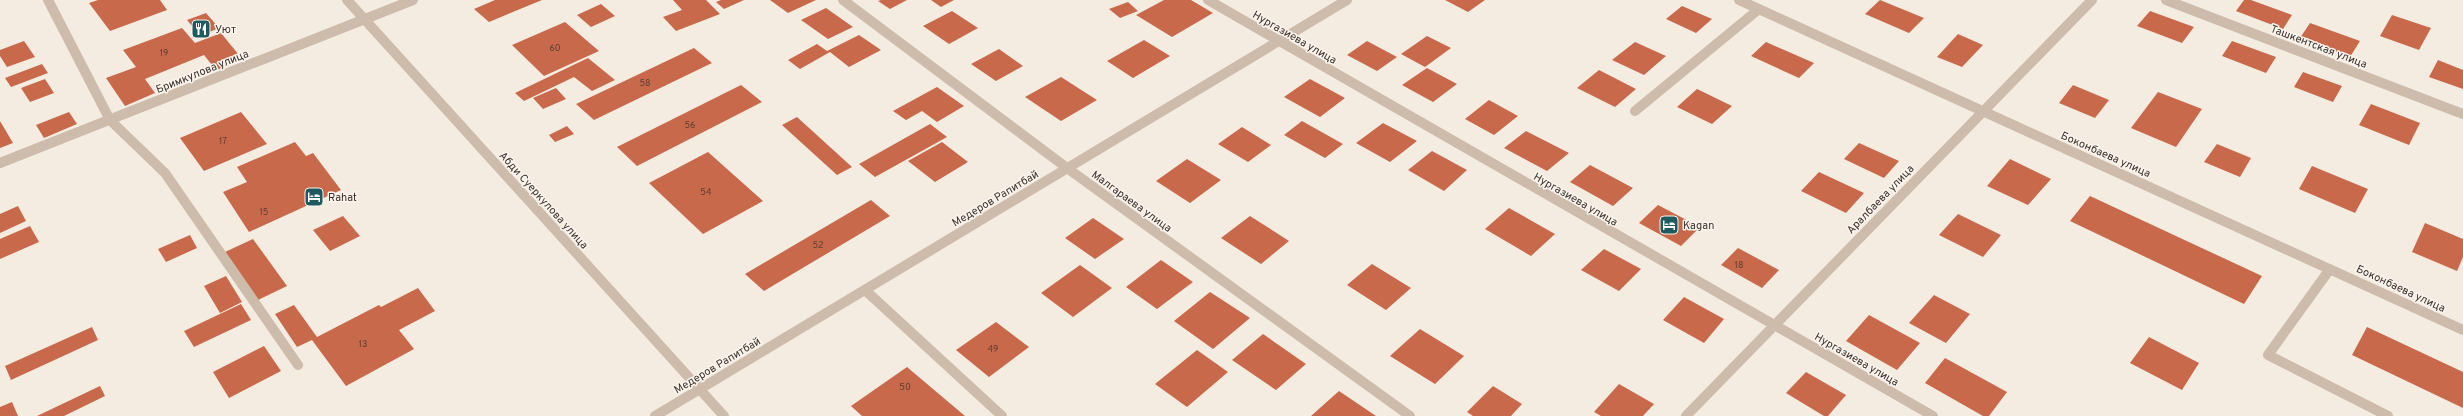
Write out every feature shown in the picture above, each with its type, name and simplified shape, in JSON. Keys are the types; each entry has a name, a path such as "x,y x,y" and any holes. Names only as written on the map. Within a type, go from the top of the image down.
{"street":[{"path":"48,0 110,120 165,173 298,365"},
{"name":"Абди Суеркулова улица","path":"347,0 724,416"},
{"name":"Бримкулова улица","path":"0,163 413,0"},
{"name":"Малгараева улица","path":"843,0 1067,168 1410,416"},
{"name":"Нургазиева улица","path":"1208,0 1278,42 1933,416"},
{"name":"Медеров Рапитбай","path":"655,416 1347,0"},
{"name":"Боконбаева улица","path":"1739,0 2463,330"},
{"name":"Аралбаева улица","path":"1686,416 1773,325 2092,0"},
{"name":"Ташкентская улица","path":"2166,0 2463,114"},
{"path":"1635,111 1759,9"},
{"path":"2330,269 2268,355 2388,416"},
{"path":"865,290 1002,416"}],"building":[{"path":"98,0 160,0 167,10 110,31 89,3"},
{"path":"495,0 542,0 489,22 474,9"},
{"path":"673,0 706,0 720,14 676,31 663,17 682,10"},
{"path":"721,0 744,0 724,9 716,2"},
{"path":"770,0 816,0 788,13"},
{"path":"907,0 890,9 878,1"},
{"path":"931,0 954,0 941,7"},
{"path":"1164,0 1191,0 1213,13 1172,37 1136,15"},
{"path":"1445,0 1485,0 1468,12"},
{"path":"1880,0 1924,18 1909,33 1865,14"},
{"path":"2244,0 2251,0 2292,15 2283,29 2236,11"},
{"path":"1128,2 1138,11 1120,18 1109,9"},
{"path":"601,4 615,16 591,27 577,15"},
{"path":"1682,6 1712,19 1696,33 1666,19"},
{"path":"826,8 853,27 828,39 801,20"},
{"path":"952,11 978,28 949,44 923,26"},
{"path":"2150,11 2194,27 2182,43 2137,26"},
{"path":"206,13 219,28 200,36 187,20"},
{"path":"2392,15 2431,28 2419,50 2380,36"},
{"path":"565,22 599,51 544,76 512,45"},
{"path":"2310,23 2360,41 2350,57 2300,38"},
{"path":"182,28 195,43 221,33 243,60 216,70 204,55 145,79 155,93 125,106 106,78 136,67 123,50"},
{"path":"1958,34 1983,45 1962,67 1937,57"},
{"path":"859,35 881,50 849,67 830,52 800,69 788,60 817,44 827,51"},
{"path":"1427,36 1451,48 1425,67 1401,54"},
{"path":"1144,40 1170,56 1133,78 1107,61"},
{"path":"24,41 35,57 7,67 0,56 0,50"},
{"path":"1367,41 1397,57 1377,71 1347,55"},
{"path":"2232,41 2276,57 2266,73 2222,56"},
{"path":"1635,42 1666,56 1644,75 1612,60"},
{"path":"1766,42 1814,63 1799,78 1751,56"},
{"path":"694,48 712,63 594,120 576,104"},
{"path":"999,49 1023,66 996,81 971,64"},
{"path":"588,58 615,80 592,91 574,77 524,101 515,93"},
{"path":"2438,60 2463,70 2463,89 2429,77"},
{"path":"42,64 48,73 11,87 5,78"},
{"path":"1427,68 1457,84 1433,102 1402,85"},
{"path":"1599,70 1636,89 1615,107 1577,88"},
{"path":"2303,72 2342,86 2333,102 2294,87"},
{"path":"1061,77 1097,100 1061,121 1025,97"},
{"path":"45,79 54,93 30,102 21,88"},
{"path":"1310,79 1345,98 1320,117 1284,97"},
{"path":"741,85 762,102 637,166 617,147"},
{"path":"2073,85 2109,100 2095,118 2059,103"},
{"path":"937,87 964,106 937,122 922,111 906,120 893,111"},
{"path":"556,88 566,99 543,109 533,98"},
{"path":"1697,89 1732,106 1712,124 1677,107"},
{"path":"2158,92 2202,109 2176,147 2131,128"},
{"path":"1489,100 1518,116 1494,135 1465,119"},
{"path":"2371,104 2420,123 2409,145 2359,125"},
{"path":"69,112 77,124 44,138 36,125"},
{"path":"241,112 267,144 204,171 180,138"},
{"path":"797,117 852,167 837,175 782,125"},
{"path":"0,121 13,143 0,148"},
{"path":"1302,121 1343,144 1325,158 1284,135"},
{"path":"1383,123 1417,141 1390,162 1356,143"},
{"path":"930,124 947,137 875,177 859,164"},
{"path":"567,126 574,134 555,142 549,135"},
{"path":"1242,127 1271,145 1248,162 1218,144"},
{"path":"1526,131 1569,153 1547,171 1504,148"},
{"path":"295,142 306,156 313,153 341,190 249,232 223,192 247,182 237,167"},
{"path":"942,142 968,162 935,182 908,161"},
{"path":"1859,143 1899,161 1884,178 1844,159"},
{"path":"2217,144 2251,158 2240,177 2204,162"},
{"path":"1432,151 1467,170 1444,191 1408,170"},
{"path":"708,152 763,201 703,234 649,183"},
{"path":"1187,159 1221,180 1190,203 1156,181"},
{"path":"2010,159 2051,179 2028,205 1987,186"},
{"path":"1590,165 1633,188 1613,206 1570,182"},
{"path":"2312,166 2368,189 2355,213 2299,189"},
{"path":"1819,172 1864,193 1846,213 1801,191"},
{"path":"2090,196 2262,276 2244,304 2070,221"},
{"path":"871,200 890,216 764,291 745,274"},
{"name":"Kagan","path":"1658,205 1700,227 1681,246 1639,223"},
{"path":"18,206 26,221 0,233 0,214"},
{"path":"1509,208 1555,234 1531,256 1485,229"},
{"path":"1958,214 2001,235 1983,257 1939,235"},
{"path":"343,216 360,236 330,251 313,230"},
{"path":"1250,216 1289,241 1261,264 1221,238"},
{"path":"1093,218 1124,239 1095,259 1065,238"},
{"path":"2425,223 2463,239 2463,257 2457,271 2412,252"},
{"path":"30,226 39,242 0,259 0,239"},
{"path":"190,235 197,248 166,262 158,249"},
{"path":"253,239 287,286 258,300 225,252"},
{"path":"1738,248 1779,270 1762,288 1721,265"},
{"path":"1604,249 1641,269 1619,291 1581,270"},
{"path":"1161,260 1193,282 1157,309 1126,287"},
{"path":"1372,264 1411,288 1386,310 1347,285"},
{"path":"1080,265 1112,288 1073,317 1041,293"},
{"path":"226,276 242,302 220,313 204,286"},
{"path":"418,288 435,311 399,330 414,349 346,386 312,340 297,347 275,314 294,305 317,337 379,305 381,307"},
{"path":"1210,292 1250,318 1213,349 1174,321"},
{"path":"1934,295 1970,314 1946,343 1909,323"},
{"path":"1684,297 1724,319 1704,343 1663,320"},
{"path":"241,304 251,320 194,347 184,331"},
{"path":"1869,315 1920,343 1897,370 1846,341"},
{"path":"996,322 1029,347 989,377 956,350"},
{"path":"92,327 98,340 11,380 5,366"},
{"path":"2367,327 2463,372 2463,408 2352,355"},
{"path":"1420,329 1464,356 1435,384 1390,356"},
{"path":"1263,334 1306,364 1276,390 1232,360"},
{"path":"2149,337 2199,363 2182,390 2130,363"},
{"path":"264,346 281,371 229,398 213,372"},
{"path":"1197,350 1228,372 1187,407 1155,384"},
{"path":"1945,358 2007,392 1989,416 1983,416 1925,383"},
{"path":"907,367 965,416 862,416 851,406"},
{"path":"1806,372 1846,395 1828,416 1824,416 1786,393"},
{"path":"1619,384 1654,404 1643,416 1601,416 1594,412"},
{"path":"100,386 105,396 64,416 37,416"},
{"path":"1493,386 1522,404 1511,416 1473,416 1467,412"},
{"path":"1339,391 1376,416 1311,416"},
{"path":"12,402 18,416 0,416 0,407"}],"place":[{"name":"Уют","path":"201,29"},
{"name":"Rahat","path":"314,197"},
{"name":"Kagan","path":"1669,225"}]}
